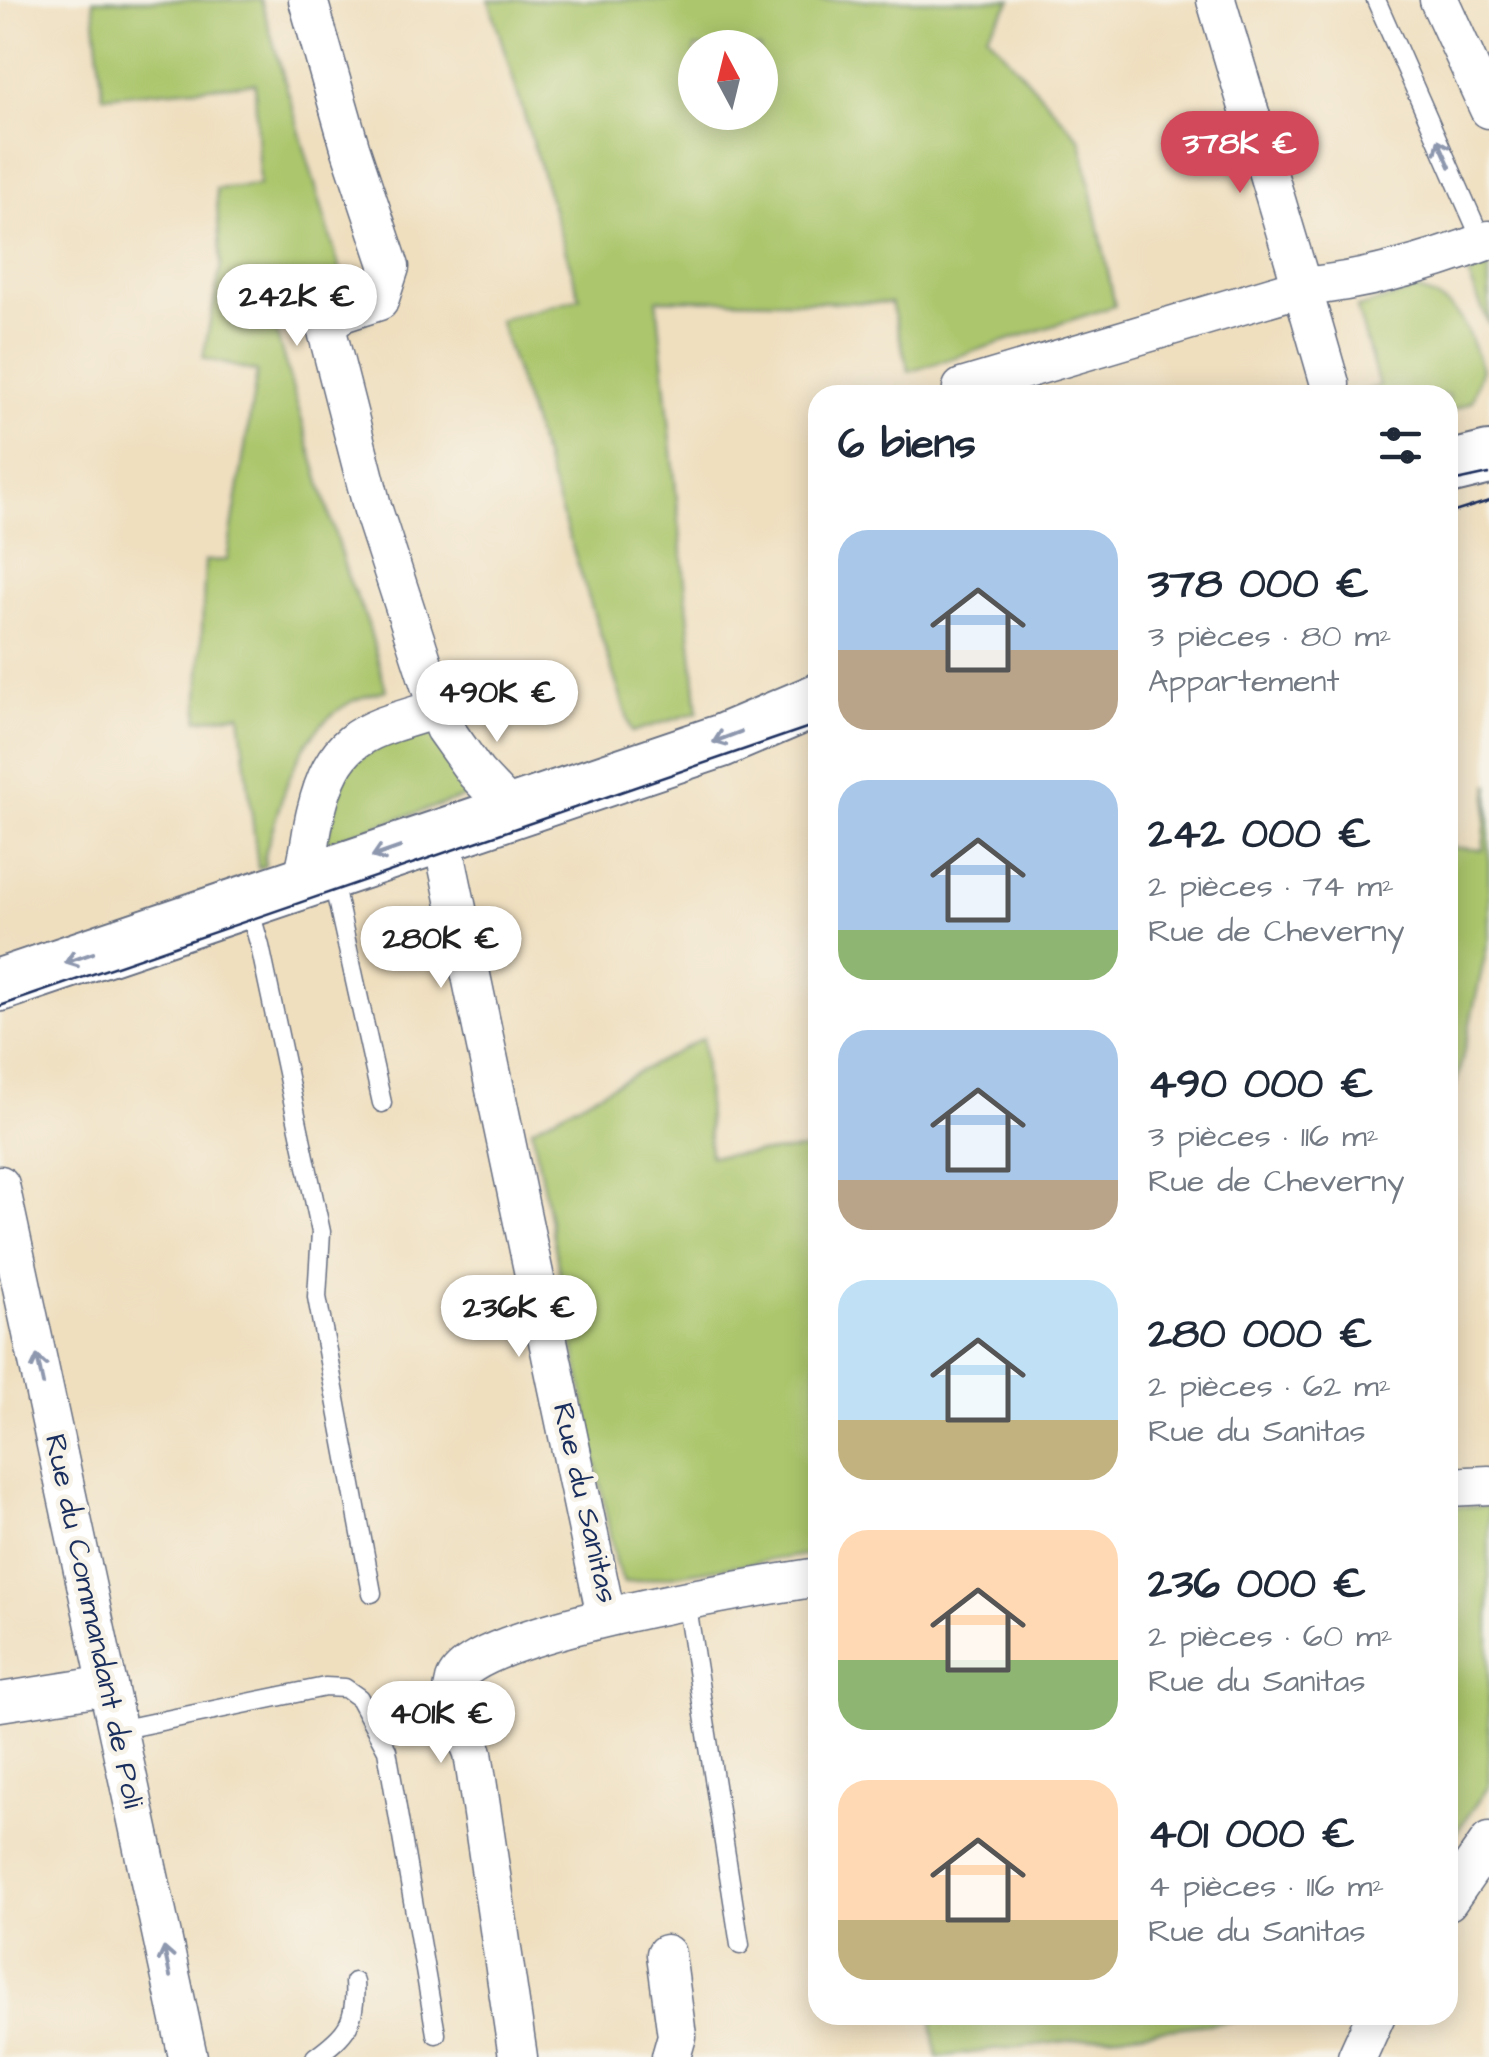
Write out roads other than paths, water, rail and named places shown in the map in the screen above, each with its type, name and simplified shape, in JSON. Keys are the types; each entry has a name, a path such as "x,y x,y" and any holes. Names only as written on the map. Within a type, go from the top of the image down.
{"street":[{"path":"308,0 390,267 379,301 342,313 326,327 373,510 444,728 476,773 511,810"},
{"path":"1216,0 1330,384"},
{"path":"1439,0 1489,109"},
{"path":"972,385 1302,287 1344,283 1486,242"},
{"path":"1458,466 1489,458"},
{"path":"0,985 721,740 808,704"},
{"path":"316,876 310,858 315,815 330,766 352,739 437,709"},
{"name":"Rue du Sanitas","path":"442,833 606,1616 808,1579"},
{"name":"Rue du Commandant de Poli","path":"0,1185 188,2057"},
{"path":"1458,1487 1489,1485"},
{"path":"518,2057 474,1753 459,1728 454,1696 456,1679 464,1668 486,1656 606,1616"},
{"path":"0,1702 108,1685"},
{"path":"1458,1887 1489,1842"},
{"path":"666,1954 676,2036 671,2057"},
{"path":"1357,2057 1371,2025"}],"lane":[{"path":"1376,0 1486,242"},
{"path":"316,876 382,1104"},
{"path":"246,900 260,946 321,1232 317,1297 372,1593"},
{"path":"686,1600 740,1945"},
{"path":"118,1730 325,1687 345,1688 359,1698 387,1750 436,2034"},
{"path":"315,2057 336,2042 352,2021 356,2012 354,1982"}],"tram line":[{"path":"1458,481 1489,474"},
{"path":"1458,511 1489,501"},
{"path":"0,1006 808,727"}]}
